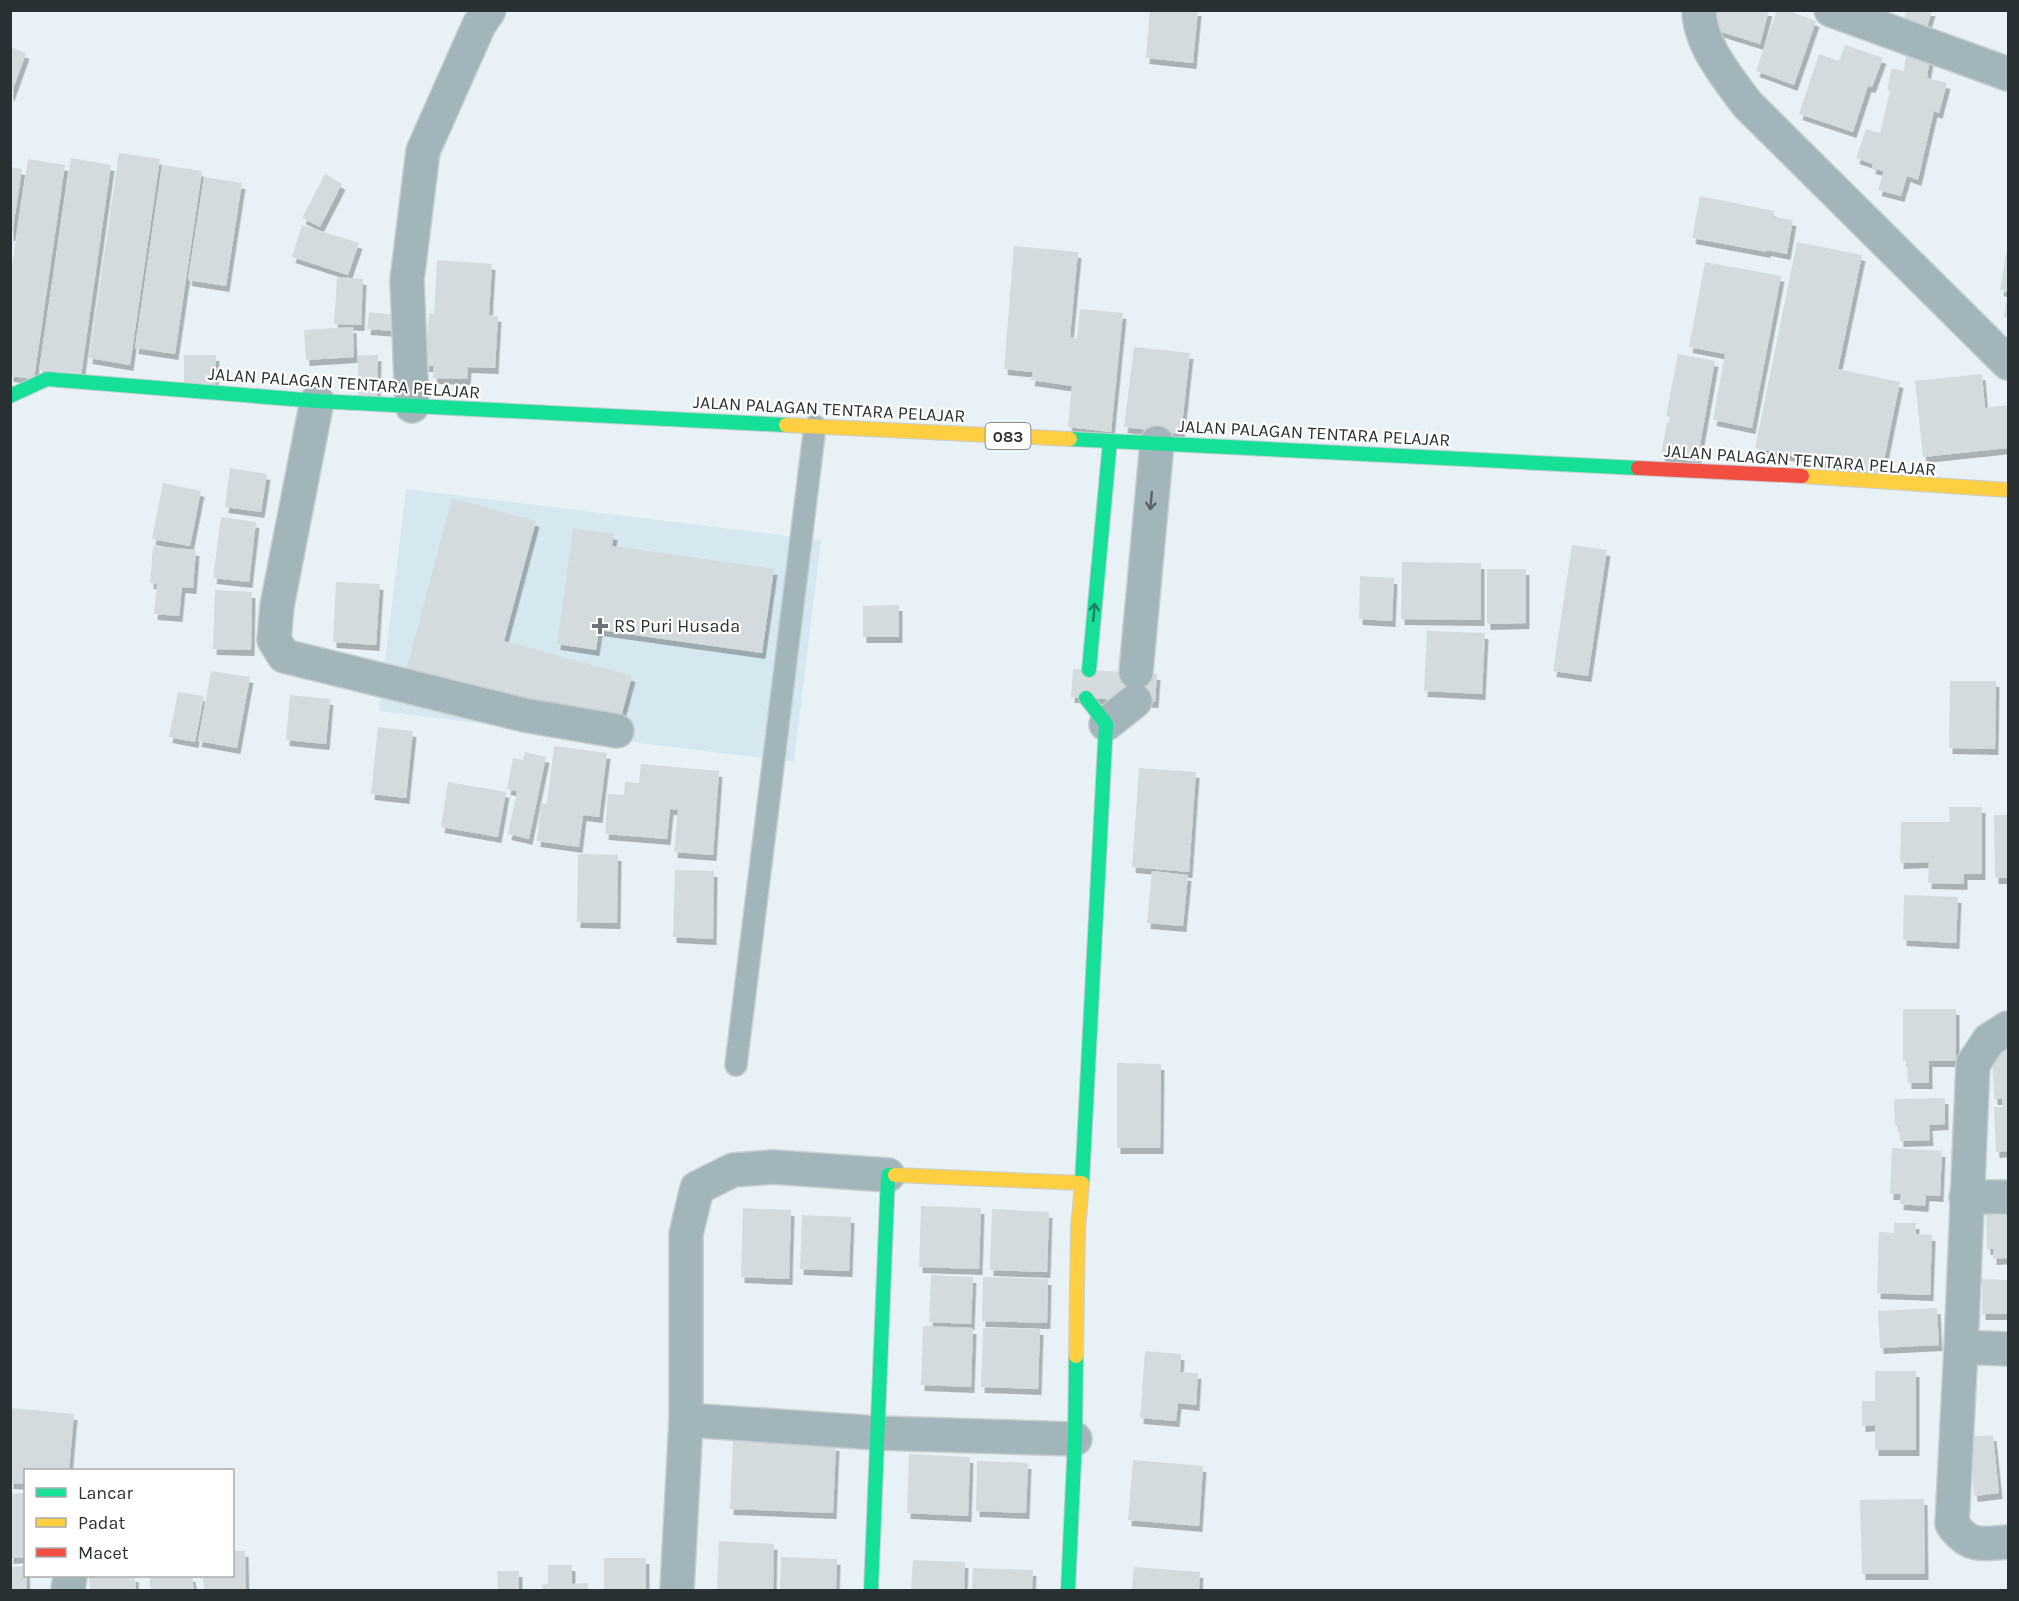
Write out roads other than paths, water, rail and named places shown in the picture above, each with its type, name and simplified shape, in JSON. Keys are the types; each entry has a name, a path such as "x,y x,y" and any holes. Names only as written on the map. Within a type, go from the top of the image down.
{"main road":[{"name":"JALAN PALAGAN TENTARA PELAJAR","path":"10,396 47,379 316,401 1842,478 2008,490"},
{"path":"1089,670 1110,441"},
{"path":"1068,1590 1075,1439 1078,1229 1106,724 1086,698"},
{"path":"871,1590 888,1174 1082,1183"}],"street":[{"path":"412,406 407,280 423,151 479,25 489,10"},
{"path":"1699,10 1699,24 1718,64 1747,104 2008,363"},
{"path":"1831,10 2008,74"},
{"path":"316,401 277,606 274,639 284,656 524,715 617,731"},
{"path":"1106,724 1135,687 1156,443"},
{"path":"2008,1028 1989,1040 1973,1064 1952,1524 1962,1538 1981,1544 2008,1542"},
{"path":"677,1590 686,1420 686,1234 697,1188 733,1170 773,1167 888,1174"},
{"path":"1966,1197 2008,1197"},
{"path":"1961,1347 2008,1349"},
{"path":"686,1420 878,1433 1075,1439"}],"lane":[{"path":"736,1065 815,426"}],"place":[{"name":"RS Puri Husada","path":"600,626"}]}
